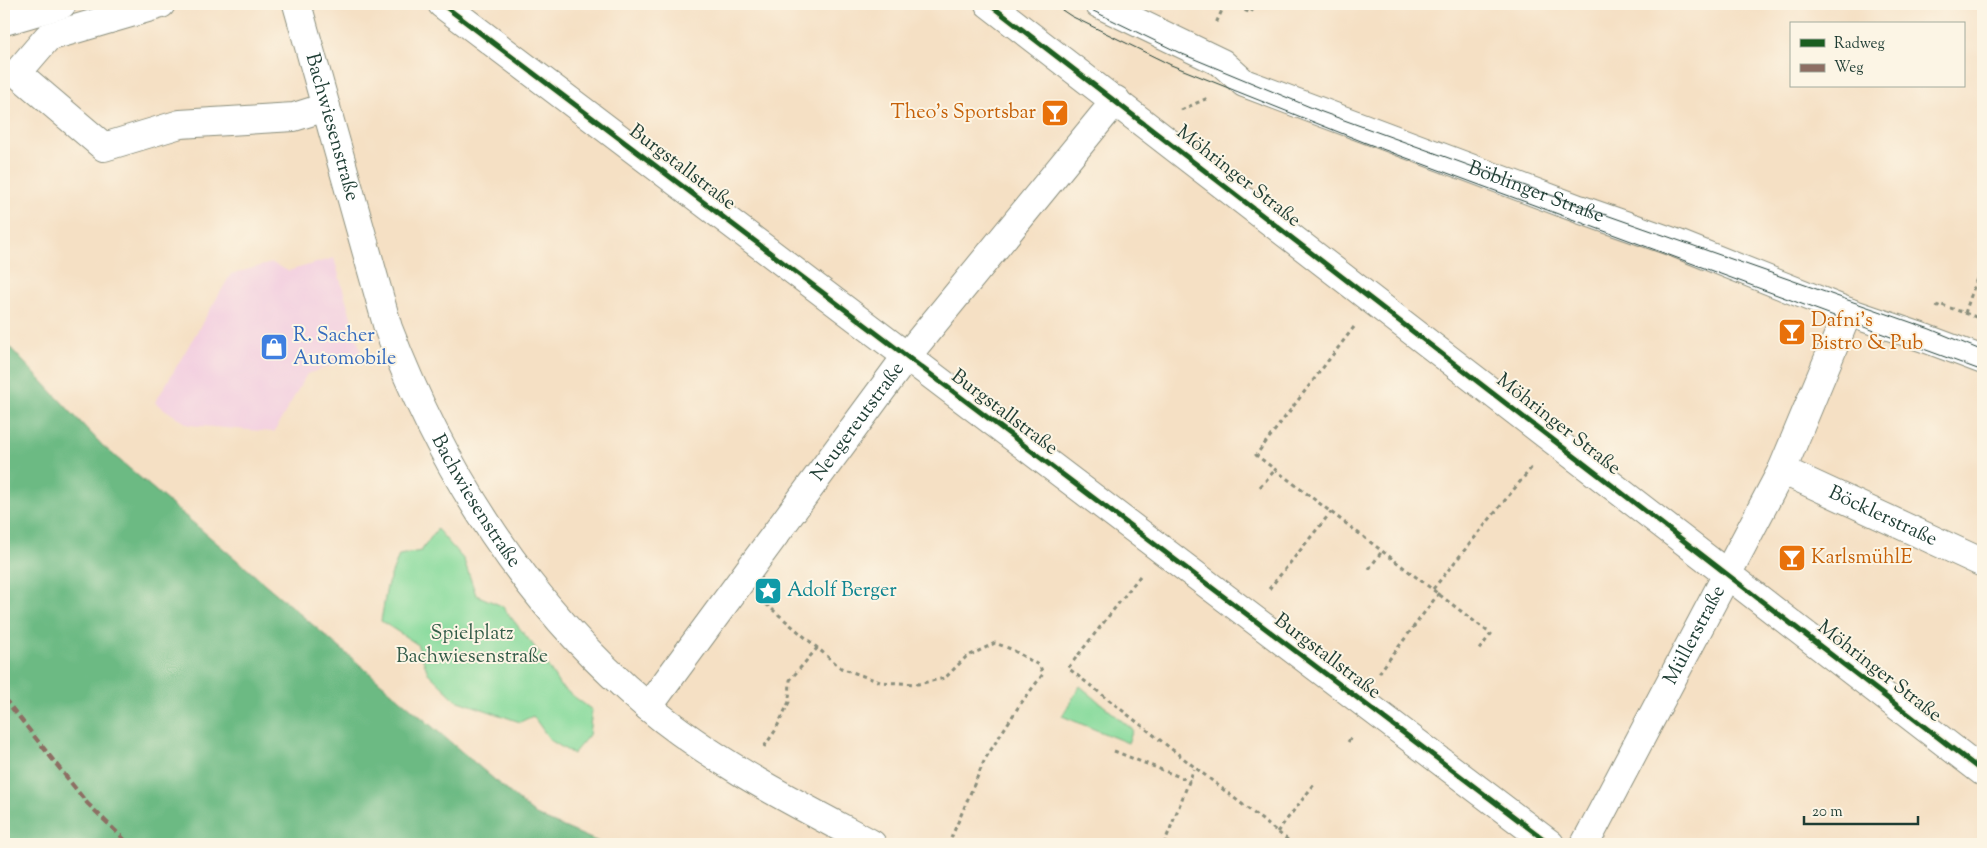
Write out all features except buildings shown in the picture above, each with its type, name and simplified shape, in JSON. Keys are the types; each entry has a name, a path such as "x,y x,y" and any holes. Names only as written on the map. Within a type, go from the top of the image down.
{"street":[{"path":"4,21 62,4"},
{"path":"161,4 48,36 17,73 104,147 180,124 294,117 326,107"},
{"name":"Bachwiesenstraße","path":"297,4 388,328 417,398 452,466 492,532 537,593 582,646 648,707 699,745 745,774 872,844"},
{"name":"Burgstallstraße","path":"442,4 906,358 1550,844"},
{"path":"990,4 1116,100"},
{"name":"Böblinger Straße","path":"1099,4 1222,63 1230,68 1244,83 1579,209 1673,242 1848,312 1983,360"},
{"name":"Neugereutstraße","path":"648,707 906,358 1116,100"},
{"name":"Möhringer Straße","path":"1116,100 1983,772"},
{"name":"Müllerstraße","path":"1585,844 1782,470 1848,312"},
{"name":"Böcklerstraße","path":"1782,470 1983,563"}],"path":[{"path":"1217,21 1225,4"},
{"path":"1230,4 1251,13 1255,4"},
{"path":"1965,313 1983,261"},
{"path":"1374,301 1256,455 1491,634 1477,652"},
{"path":"1939,304 1979,318"},
{"path":"1433,589 1553,440"},
{"path":"1260,487 1275,470"},
{"path":"1248,616 1331,512"},
{"path":"1160,550 1068,668 1194,769 1293,844"},
{"path":"1369,569 1382,551"},
{"path":"740,582 841,668 880,682 918,684 945,678 966,657 995,643 1012,649 1040,666 1042,674 985,759 950,844 936,844"},
{"path":"1359,700 1439,593"},
{"path":"745,774 775,731 789,702 790,680 818,647"},
{"path":"1114,751 1190,781"},
{"path":"1164,844 1194,769"},
{"path":"1277,832 1316,782"}],"shaded area":[{"name":"R. Sacher Automobile","path":"334,258 362,355 307,374 274,432 189,425 155,403 231,274 272,263 288,271"}],"green space":[{"path":"4,341 103,446 536,815 603,844 4,844"},
{"name":"Spielplatz Bachwiesenstraße","path":"437,529 464,560 476,595 502,606 541,655 560,686 592,710 589,735 573,754 550,740 533,716 520,722 456,700 428,673 417,644 381,621 387,586 399,555 421,551"},
{"path":"1080,686 1133,730 1128,743 1062,716"}],"tram line":[{"path":"1053,4 1071,16 1171,65 1366,143 1983,371"},
{"path":"1079,4 1180,53 1322,112 1578,205 1930,329 1983,351"}],"marked path":[{"path":"4,698 87,803 129,844"}],"cycle path":[{"path":"442,4 1550,844"},
{"path":"989,4 1983,772"}],"place":[{"name":"Theo's Sportsbar","path":"1055,113"},
{"name":"Dafni's Bistro & Pub","path":"1792,332"},
{"name":"R. Sacher Automobile","path":"274,347"},
{"name":"KarlsmühlE","path":"1792,558"},
{"name":"Adolf Berger","path":"768,591"}]}
